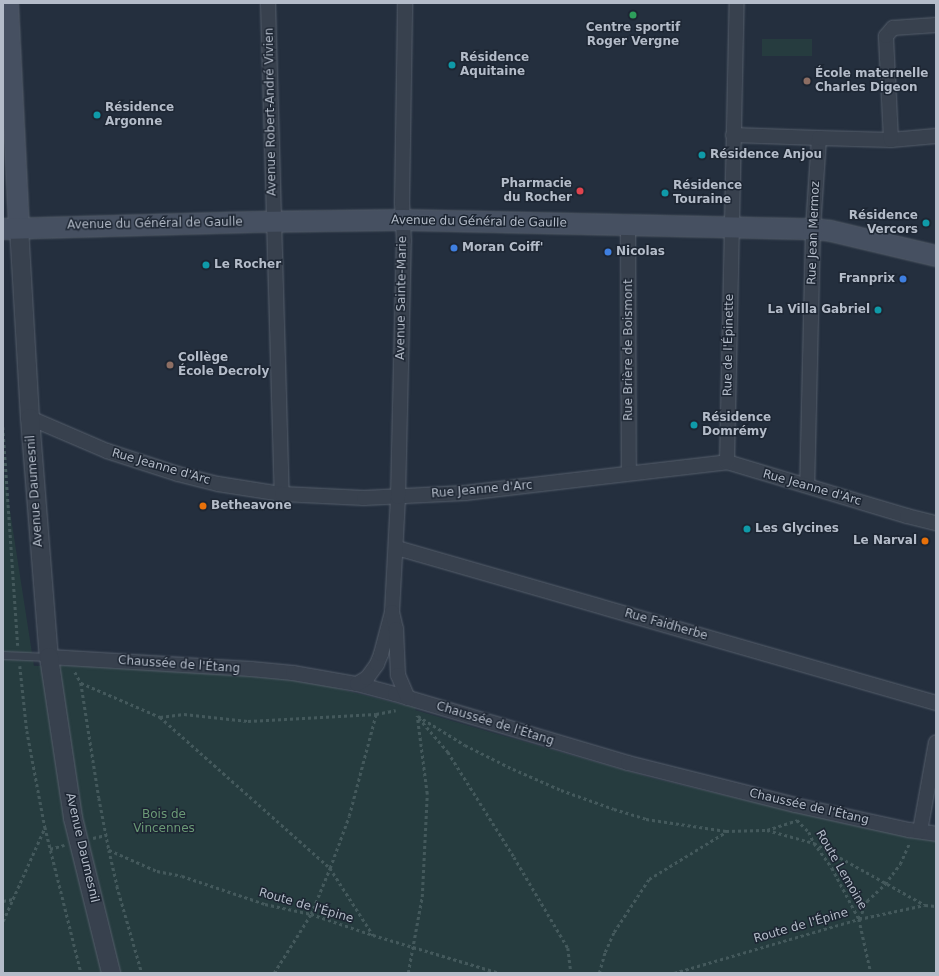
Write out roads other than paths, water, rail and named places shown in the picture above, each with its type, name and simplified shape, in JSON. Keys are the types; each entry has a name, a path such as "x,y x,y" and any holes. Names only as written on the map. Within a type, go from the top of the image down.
{"main road":[{"name":"Avenue Daumesnil","path":"8,3 11,228"},
{"name":"Avenue du Général de Gaulle","path":"11,228 403,220 813,229 831,231 936,256"}],"street":[{"name":"Avenue Robert-André Vivien","path":"268,3 273,222 282,494"},
{"name":"Avenue Sainte-Marie","path":"392,612 398,497 404,249 405,3"},
{"name":"Rue de l'Épinette","path":"727,462 737,3"},
{"path":"892,140 886,36 892,28 936,25"},
{"path":"734,135 892,140 936,136"},
{"name":"Rue Jean Mermoz","path":"806,486 813,229 819,138"},
{"name":"Rue Brière de Boismont","path":"628,226 629,474"},
{"name":"Avenue Daumesnil","path":"11,228 30,418 49,657 73,818 111,973"},
{"name":"Rue Jeanne d'Arc","path":"30,418 107,451 178,474 224,485 282,494 364,498 505,490 727,462 907,516 936,523"},
{"name":"Rue Faidherbe","path":"396,548 936,703"},
{"path":"357,684 367,678 377,664 392,612"},
{"path":"392,612 396,629 398,675 408,698"},
{"name":"Chaussée de l'Étang","path":"49,657 265,670 293,673 357,684 621,761 915,836 936,834"},
{"path":"915,836 936,742"}],"lane":[{"path":"3,655 49,657"}],"place":[{"name":"Centre sportif Roger Vergne","path":"633,15"},
{"name":"Résidence Aquitaine","path":"452,65"},
{"name":"École maternelle Charles Digeon","path":"807,81"},
{"name":"Résidence Argonne","path":"97,115"},
{"name":"Résidence Anjou","path":"702,155"},
{"name":"Pharmacie du Rocher","path":"580,191"},
{"name":"Résidence Touraine","path":"665,193"},
{"name":"Résidence Vercors","path":"926,223"},
{"name":"Moran Coiff'","path":"454,248"},
{"name":"Nicolas","path":"608,252"},
{"name":"Le Rocher","path":"206,265"},
{"name":"Franprix","path":"903,279"},
{"name":"La Villa Gabriel","path":"878,310"},
{"name":"Collège École Decroly","path":"170,365"},
{"name":"Résidence Domrémy","path":"694,425"},
{"name":"Betheavone","path":"203,506"},
{"name":"Les Glycines","path":"747,529"},
{"name":"Le Narval","path":"925,541"}],"park label":[{"name":"Bois de Vincennes","path":"164,822"}]}
